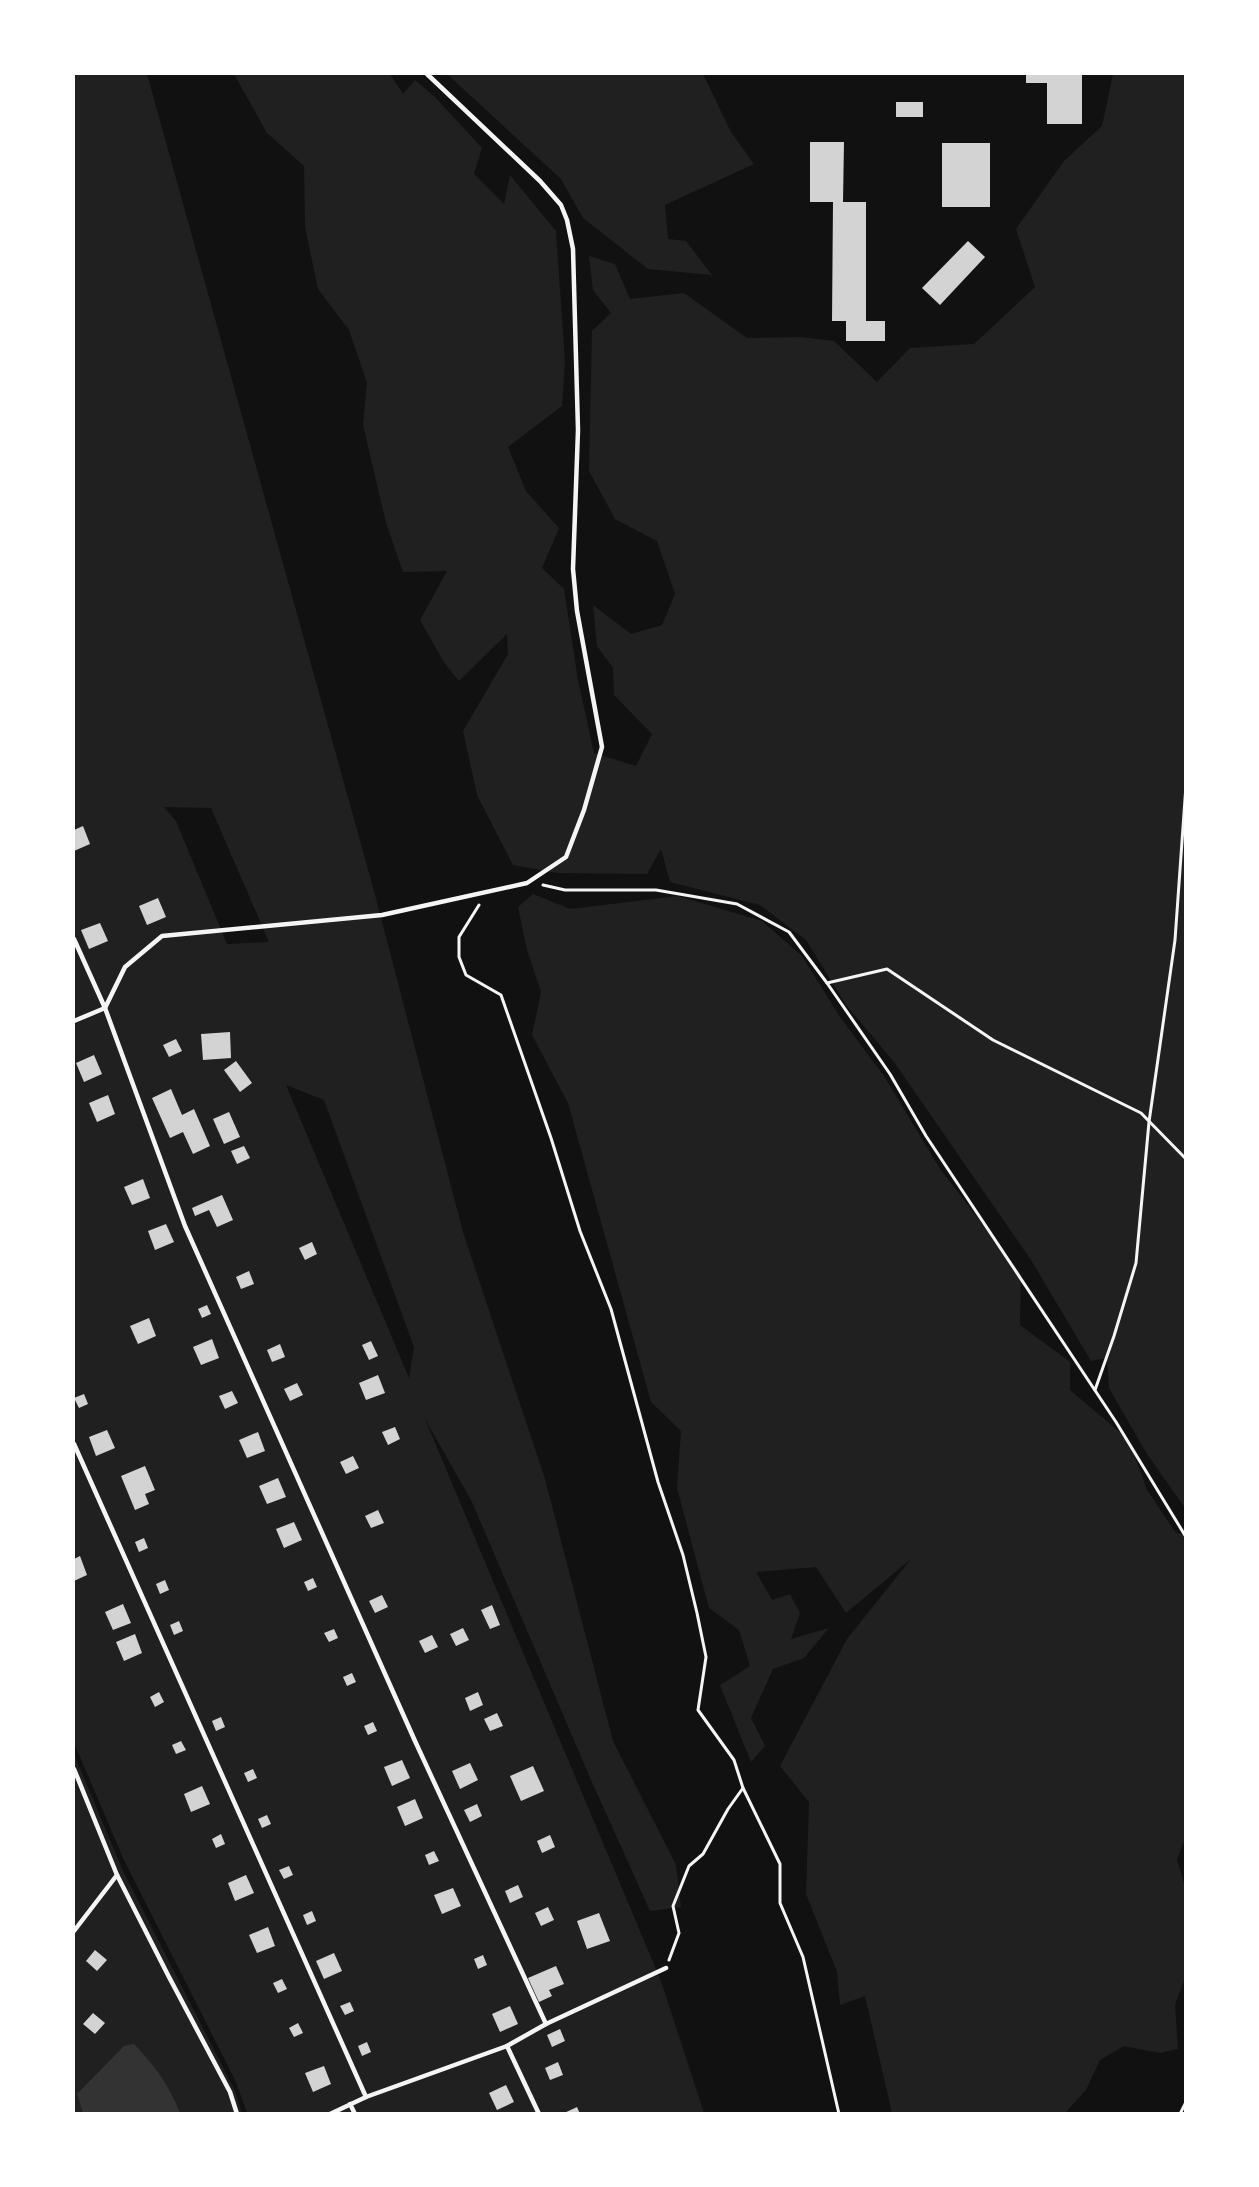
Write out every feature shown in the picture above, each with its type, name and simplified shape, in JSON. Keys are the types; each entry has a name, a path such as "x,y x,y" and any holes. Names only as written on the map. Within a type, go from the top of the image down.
{"lane":[{"path":"74,1021 105,1008 125,967 162,936 382,915 527,883 566,857 584,810 602,747 577,611 573,569 578,430 573,249 567,220 561,205 540,181 427,74"},
{"path":"74,939 105,1008 185,1226 415,1741 546,2024"},
{"path":"74,1444 366,2097"},
{"path":"74,1769 117,1875 230,2092 237,2114"},
{"path":"74,1931 117,1875"},
{"path":"330,2114 366,2097 507,2046 546,2024 666,1968"},
{"path":"507,2046 539,2114"},
{"path":"350,2104 355,2114"}],"path":[{"path":"1095,1390 1136,1263 1149,1122 1174,940 1185,785"},
{"path":"527,883 566,890 656,890 737,904 789,932 890,1074 926,1136 1095,1390 1185,1537"},
{"path":"489,891 459,937 459,957 466,975 501,995 551,1138 580,1231 611,1309 658,1482 683,1555 698,1612 706,1657 699,1710 734,1760 743,1788 780,1864 780,1903 803,1957 839,2114"},
{"path":"827,983 887,969 993,1040 1141,1113 1185,1160"},
{"path":"666,1968 679,1933 673,1906 689,1866 703,1854 728,1809 743,1788"},
{"path":"1180,2114 1185,2102"}],"shaded area":[{"path":"74,74 147,74 374,891 463,1232 545,1479 613,1741 676,1865 681,1907 650,1911 591,1780 472,1502 425,1419 661,1981 704,2113 247,2113 236,2082 124,1860 74,1743","holes":["164,807 211,808 269,942 227,944 176,821","286,1085 324,1100 414,1347 409,1378"]},
{"path":"234,74 390,74 403,94 415,80 435,97 482,148 474,174 504,204 510,175 556,231 565,362 562,406 508,447 526,491 559,528 542,568 564,589 578,680 594,753 636,766 652,734 614,695 613,668 597,646 593,605 631,634 662,625 675,594 657,541 615,519 589,471 592,331 611,313 593,290 589,256 615,264 630,299 684,293 747,338 801,337 834,341 877,382 910,348 974,344 1035,287 1016,229 1064,161 1102,126 1113,74 1185,74 1185,1508 1147,1454 1109,1388 1107,1358 1091,1361 1031,1260 894,1062 846,1005 806,940 760,905 670,882 661,849 647,874 557,873 513,865 477,795 463,731 508,654 507,634 459,681 445,664 420,620 447,571 403,572 386,523 363,425 367,383 349,330 318,289 305,227 304,166 267,133"},
{"path":"447,74 703,74 731,132 754,164 665,205 668,239 686,241 712,275 648,269 583,218 561,179"},
{"path":"533,894 570,909 678,896 762,921 802,956 840,1017 884,1076 940,1169 1021,1274 1020,1325 1070,1362 1070,1390 1129,1440 1147,1490 1176,1533 1185,1534 1186,1837 1177,1859 1185,1887 1186,1975 1175,2005 1178,2049 1160,2053 1124,2046 1100,2060 1086,2090 1065,2113 892,2113 865,1996 840,2005 837,1972 806,1894 809,1802 780,1766 847,1639 911,1559 846,1613 816,1567 756,1572 772,1600 790,1594 800,1613 791,1639 829,1628 804,1658 773,1669 751,1718 765,1746 751,1762 720,1685 750,1666 739,1630 709,1608 677,1488 681,1431 651,1402 568,1103 532,1035 541,992 527,950 518,907"},
{"path":"74,1754 123,1871 235,2091 242,2113 74,2113"},
{"path":"134,2044 161,2076 180,2113 83,2113 77,2094 124,2046"}],"building":[{"path":"1026,74 1082,74 1082,124 1047,124 1047,83 1026,83"},
{"path":"896,102 923,102 923,117 896,117"},
{"path":"810,142 844,142 843,202 866,202 866,321 885,321 885,341 846,341 846,321 832,321 833,202 810,202"},
{"path":"942,143 990,143 990,207 942,207"},
{"path":"968,241 985,257 940,305 922,288"},
{"path":"83,826 90,844 74,851 74,830"},
{"path":"158,898 166,917 147,925 139,906"},
{"path":"100,923 108,941 89,949 81,930"},
{"path":"230,1032 231,1058 203,1060 201,1034"},
{"path":"176,1039 182,1051 169,1057 163,1045"},
{"path":"94,1055 102,1074 84,1082 76,1063"},
{"path":"236,1061 252,1083 240,1092 224,1070"},
{"path":"171,1089 182,1115 194,1109 210,1146 193,1154 183,1132 170,1138 152,1098"},
{"path":"108,1095 115,1114 97,1122 89,1103"},
{"path":"229,1112 240,1137 224,1144 213,1119"},
{"path":"244,1146 250,1158 237,1164 231,1151"},
{"path":"143,1179 150,1198 132,1205 124,1187"},
{"path":"222,1195 233,1220 217,1227 209,1210 195,1216 192,1208"},
{"path":"166,1224 174,1242 155,1250 148,1231"},
{"path":"312,1242 317,1254 305,1260 299,1248"},
{"path":"249,1271 254,1284 241,1289 236,1277"},
{"path":"207,1305 211,1314 202,1318 198,1309"},
{"path":"149,1318 156,1336 138,1344 130,1326"},
{"path":"212,1339 219,1358 201,1365 193,1347"},
{"path":"371,1341 378,1356 369,1360 362,1345"},
{"path":"280,1344 285,1357 272,1362 267,1350"},
{"path":"378,1375 385,1393 366,1400 359,1383"},
{"path":"297,1383 303,1395 290,1401 284,1389"},
{"path":"232,1391 238,1403 225,1409 219,1396"},
{"path":"84,1394 88,1404 79,1408 74,1398"},
{"path":"395,1427 400,1439 388,1445 382,1432"},
{"path":"107,1430 115,1448 96,1456 89,1437"},
{"path":"258,1432 265,1451 247,1458 239,1440"},
{"path":"353,1456 359,1468 346,1474 340,1462"},
{"path":"145,1466 155,1490 145,1494 149,1504 135,1510 121,1476"},
{"path":"278,1478 286,1497 267,1504 259,1486"},
{"path":"378,1510 384,1523 371,1528 365,1516"},
{"path":"294,1522 302,1540 284,1548 276,1529"},
{"path":"144,1538 148,1548 139,1552 135,1542"},
{"path":"80,1556 87,1575 74,1581 74,1559"},
{"path":"313,1578 317,1587 308,1591 304,1582"},
{"path":"165,1580 169,1590 160,1594 156,1584"},
{"path":"382,1595 388,1607 375,1613 369,1601"},
{"path":"123,1604 131,1623 113,1630 105,1612"},
{"path":"492,1605 500,1625 490,1629 481,1610"},
{"path":"179,1621 183,1631 174,1635 170,1625"},
{"path":"463,1628 469,1640 456,1646 450,1634"},
{"path":"334,1629 338,1638 329,1642 324,1633"},
{"path":"135,1634 142,1653 124,1661 116,1642"},
{"path":"432,1635 438,1647 425,1653 419,1641"},
{"path":"352,1673 356,1682 347,1686 343,1677"},
{"path":"159,1692 164,1702 155,1707 150,1697"},
{"path":"478,1692 483,1705 470,1711 465,1698"},
{"path":"497,1713 503,1726 490,1731 484,1719"},
{"path":"221,1717 225,1727 216,1731 212,1721"},
{"path":"373,1722 377,1731 368,1735 364,1726"},
{"path":"181,1741 186,1750 176,1754 172,1745"},
{"path":"402,1760 410,1778 392,1786 384,1767"},
{"path":"470,1763 478,1780 460,1789 452,1771"},
{"path":"533,1766 544,1791 521,1801 510,1776"},
{"path":"253,1769 257,1778 248,1782 244,1773"},
{"path":"202,1786 210,1804 191,1812 184,1794"},
{"path":"415,1799 423,1818 405,1826 397,1807"},
{"path":"477,1804 482,1816 470,1822 464,1810"},
{"path":"267,1815 271,1824 262,1828 258,1819"},
{"path":"221,1834 225,1844 216,1848 212,1839"},
{"path":"550,1835 555,1847 542,1853 537,1841"},
{"path":"434,1851 439,1861 429,1865 425,1855"},
{"path":"289,1866 293,1875 284,1879 279,1870"},
{"path":"246,1875 254,1893 235,1901 228,1883"},
{"path":"518,1885 523,1897 510,1903 505,1891"},
{"path":"453,1888 461,1906 442,1914 434,1895"},
{"path":"548,1907 554,1920 541,1926 535,1913"},
{"path":"312,1911 316,1921 307,1925 303,1915"},
{"path":"599,1913 610,1941 587,1949 577,1921"},
{"path":"268,1927 275,1946 257,1953 249,1935"},
{"path":"95,1950 107,1960 97,1971 86,1961"},
{"path":"334,1953 342,1971 324,1979 316,1961"},
{"path":"483,1955 487,1965 478,1969 474,1959"},
{"path":"556,1966 564,1984 549,1990 552,1996 539,2002 528,1978"},
{"path":"282,1979 287,1989 278,1993 273,1983"},
{"path":"350,2002 354,2011 345,2015 340,2006"},
{"path":"510,2006 518,2024 500,2032 492,2014"},
{"path":"93,2013 105,2023 95,2034 83,2024"},
{"path":"298,2023 303,2033 294,2037 289,2028"},
{"path":"560,2029 565,2041 552,2047 547,2035"},
{"path":"367,2042 371,2052 362,2056 358,2046"},
{"path":"558,2062 563,2075 550,2080 545,2068"},
{"path":"324,2066 331,2084 313,2092 305,2073"},
{"path":"506,2085 514,2102 497,2110 489,2093"},
{"path":"577,2107 580,2114 562,2114"}]}
